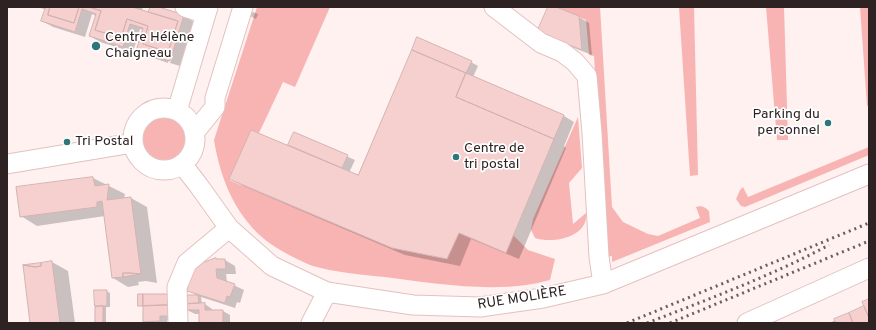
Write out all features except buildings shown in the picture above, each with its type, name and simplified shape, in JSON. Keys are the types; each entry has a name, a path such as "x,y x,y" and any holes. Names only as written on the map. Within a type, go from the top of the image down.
{"street":[{"path":"177,111 207,10 185,7"},
{"path":"194,133 215,107 215,98 243,7"},
{"path":"494,7 541,43 562,52 576,62 587,76 592,133 598,257 603,284"},
{"path":"158,109 177,111 188,120 194,133 192,150 186,160 182,164 169,170 155,168 143,162 138,156 133,143 134,130 141,119 158,109"},
{"path":"7,164 133,143"},
{"name":"RUE MOLIÈRE","path":"182,164 229,228 272,266 327,292 413,305 480,307 543,298 603,284 869,174"},
{"path":"178,323 177,287 187,263 229,228"},
{"path":"747,323 869,268"},
{"path":"311,323 327,292"}],"shaded area":[{"path":"257,7 330,7 295,87 283,82 259,133 251,130 229,180 392,248 447,259 459,233 513,235 528,250 555,259 550,280 529,285 508,287 473,287 348,273 307,264 267,242 253,228 236,206 224,181 214,140"},
{"path":"556,7 600,7 612,207 623,222 648,234 658,236 700,218 696,207 698,206 706,208 709,211 710,222 612,262 612,256 606,257 594,56 589,55 586,20"},
{"path":"679,7 694,7 698,175 690,176"},
{"path":"766,7 784,7 788,140 777,140"},
{"path":"860,7 869,7 869,105 867,106"},
{"path":"578,117 582,168 569,183 573,224 586,213 585,221 582,228 568,237 551,240 535,238 531,230 533,219"},
{"path":"160,118 168,118 176,121 182,127 185,139 182,151 176,157 168,160 160,160 152,157 146,151 143,143 143,135 146,127 152,121"},
{"path":"869,147 869,155 745,207 741,206 736,199 743,187 748,197"}],"railway":[{"path":"627,323 869,223"},
{"path":"670,323 869,241"},
{"path":"647,323 762,277 829,245"}],"place":[{"name":"Centre Hélène Chaigneau","path":"96,46"},
{"name":"Parking du personnel","path":"828,123"},
{"name":"Tri Postal","path":"67,142"},
{"name":"Centre de tri postal","path":"456,157"}]}
